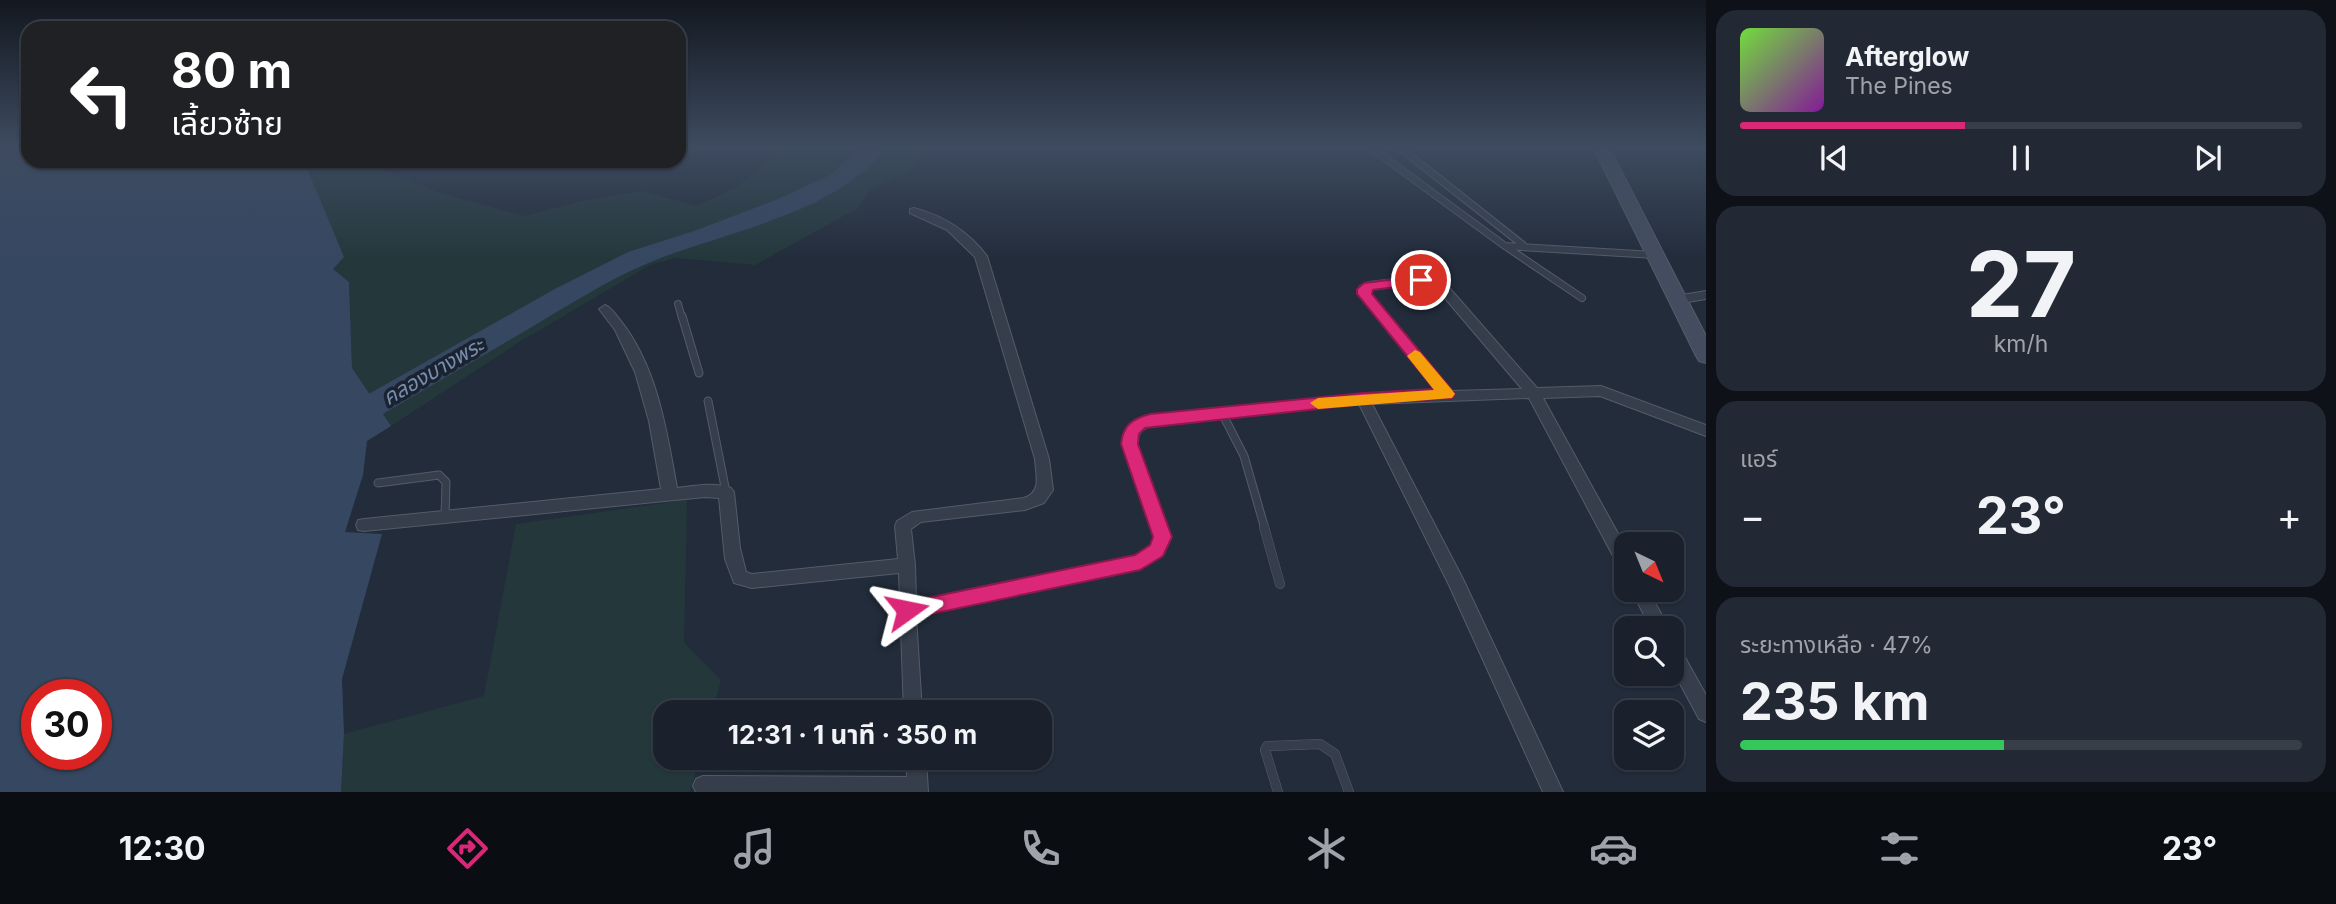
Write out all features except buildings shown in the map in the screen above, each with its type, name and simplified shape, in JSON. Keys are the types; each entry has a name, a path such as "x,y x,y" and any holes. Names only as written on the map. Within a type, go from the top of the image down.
{"main road":[{"path":"1619,184 1675,300 1706,356"}],"street":[{"path":"912,700 907,565 902,526 918,516 1025,504 1039,499 1045,490 1042,459 981,256 967,238 952,226 914,211"},
{"path":"1447,394 1364,294 1364,289 1369,286 1421,280 1442,287 1534,394 1614,542"},
{"path":"1675,300 1706,295"},
{"path":"606,309 625,335 648,394 659,428 670,495"},
{"path":"907,610 1140,562 1157,550 1163,537 1130,444 1131,432 1139,424 1150,420 1363,399 1447,394 1609,392 1706,430"},
{"path":"1363,399 1457,584 1553,792"},
{"path":"363,526 670,495 726,492 731,509 734,569 740,578 752,581 907,565"},
{"path":"1684,673 1706,713"},
{"path":"703,786 918,790 917,770"}],"lane":[{"path":"1420,184 1582,298"},
{"path":"1446,184 1523,245"},
{"path":"1505,246 1654,255"},
{"path":"678,304 699,373"},
{"path":"708,401 726,492"},
{"path":"1222,413 1244,456 1280,584"},
{"path":"378,483 439,475 446,482 445,517"},
{"path":"1278,792 1265,750 1267,746 1320,744 1335,754 1349,792"}],"green space":[{"path":"311,184 418,184 440,193 525,216 581,201 642,191 697,206 740,184 881,184 870,189 858,208 755,265 676,258 650,265 521,341 391,426 352,368 349,282 333,269"},
{"path":"687,500 684,643 721,680 715,700 653,700 653,770 696,770 690,792 341,792 344,734 484,696 516,524"}],"water":[{"path":"0,184 313,184 344,257 333,269 349,282 352,368 391,426 367,441 363,475 345,532 382,534 342,679 344,734 341,792 0,792"}],"waterway":[{"name":"คลองบางพระ","path":"339,425 563,296 637,258 703,237 830,184"}],"slow traffic":[{"path":"1318,403 1447,394 1415,356"}],"route":[{"path":"907,610 1140,562 1157,550 1163,537 1130,444 1131,432 1139,424 1150,420 1363,399 1447,394 1364,294 1364,289 1369,286 1421,280"}]}
